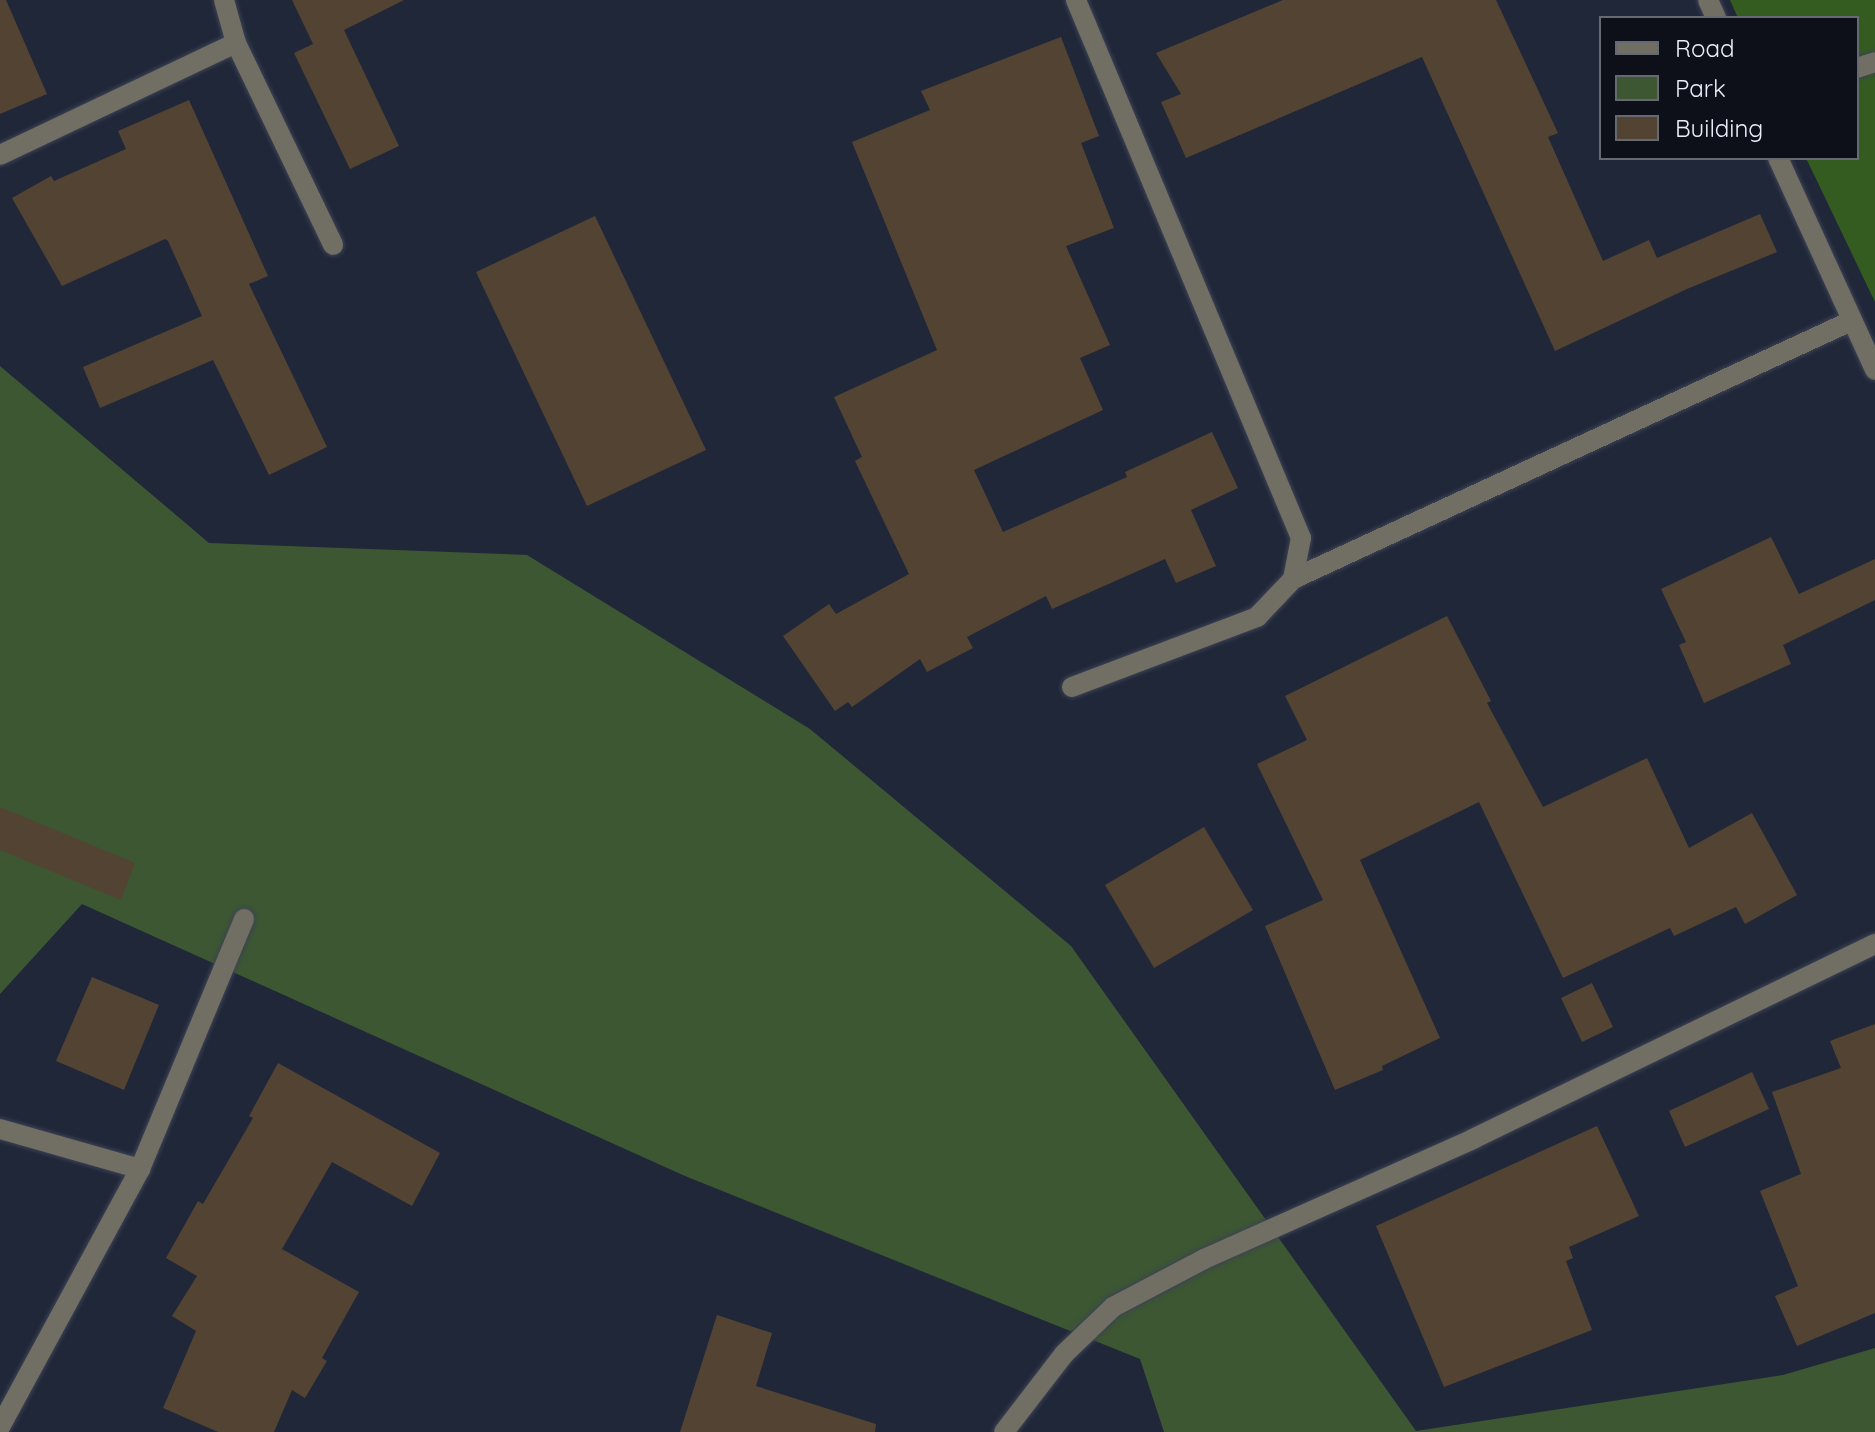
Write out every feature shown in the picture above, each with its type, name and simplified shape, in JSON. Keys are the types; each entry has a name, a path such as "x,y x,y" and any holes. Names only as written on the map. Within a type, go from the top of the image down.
{"street":[{"path":"224,0 236,43 333,245"},
{"path":"1076,0 1301,538 1293,579"},
{"path":"0,155 236,43"},
{"path":"1779,160 1875,370"},
{"path":"1072,687 1257,617 1293,579 1851,321"},
{"path":"0,1427 140,1169 244,919"},
{"path":"1004,1432 1064,1354 1113,1307 1204,1259 1473,1139 1875,944"},
{"path":"0,1129 140,1169"}],"green space":[{"path":"1730,0 1875,0 1875,302 1807,160 1859,160 1859,16 1737,16"},
{"path":"0,366 209,543 527,555 810,729 1071,946 1416,1431 1783,1375 1875,1348 1875,1432 1164,1432 1140,1359 685,1176 82,904 0,994"}],"building":[{"path":"0,0 6,0 47,94 0,114"},
{"path":"292,0 404,0 344,30 399,146 350,169 294,53 313,44"},
{"path":"1283,0 1496,0 1558,133 1548,137 1603,261 1649,240 1657,258 1760,214 1777,252 1687,289 1555,351 1422,57 1186,158 1161,102 1181,94 1156,53"},
{"path":"1061,37 1099,136 1081,143 1114,228 1066,246 1110,345 1080,358 1103,410 974,470 1003,532 1127,477 1125,472 1212,432 1238,488 1191,510 1216,566 1176,583 1165,559 1052,609 1046,596 967,637 973,648 927,672 920,659 852,707 848,702 835,711 783,636 829,604 836,614 909,574 855,461 862,457 834,397 937,350 852,142 930,110 921,91"},
{"path":"189,100 268,276 249,284 327,447 269,475 213,360 100,408 83,367 202,316 168,241 165,239 62,286 12,198 51,176 54,181 126,149 118,131"},
{"path":"595,216 706,450 587,506 476,272"},
{"path":"1771,537 1799,594 1875,559 1875,600 1783,645 1791,664 1704,703 1679,645 1686,642 1661,589"},
{"path":"1447,616 1491,701 1487,703 1543,807 1647,758 1689,848 1752,813 1797,895 1745,924 1736,907 1674,936 1670,928 1563,978 1479,802 1360,860 1440,1038 1382,1066 1383,1070 1335,1090 1265,926 1323,900 1257,764 1307,740 1285,696"},
{"path":"0,807 135,863 121,900 0,850"},
{"path":"1204,827 1253,910 1154,968 1105,885"},
{"path":"92,977 159,1005 124,1090 56,1061"},
{"path":"1592,983 1613,1027 1582,1042 1561,998"},
{"path":"1875,1024 1875,1313 1797,1346 1775,1296 1798,1286 1760,1191 1801,1174 1772,1092 1841,1068 1830,1041"},
{"path":"278,1063 440,1153 412,1206 332,1162 282,1249 359,1292 322,1358 327,1361 305,1398 292,1390 274,1432 218,1432 163,1408 196,1331 172,1316 197,1276 166,1258 198,1201 203,1204 253,1118 249,1116"},
{"path":"1752,1072 1769,1109 1685,1147 1669,1111"},
{"path":"1597,1126 1639,1216 1569,1247 1573,1258 1566,1261 1592,1330 1444,1387 1376,1226"},
{"path":"717,1315 772,1333 756,1386 876,1424 875,1432 680,1432"}]}
